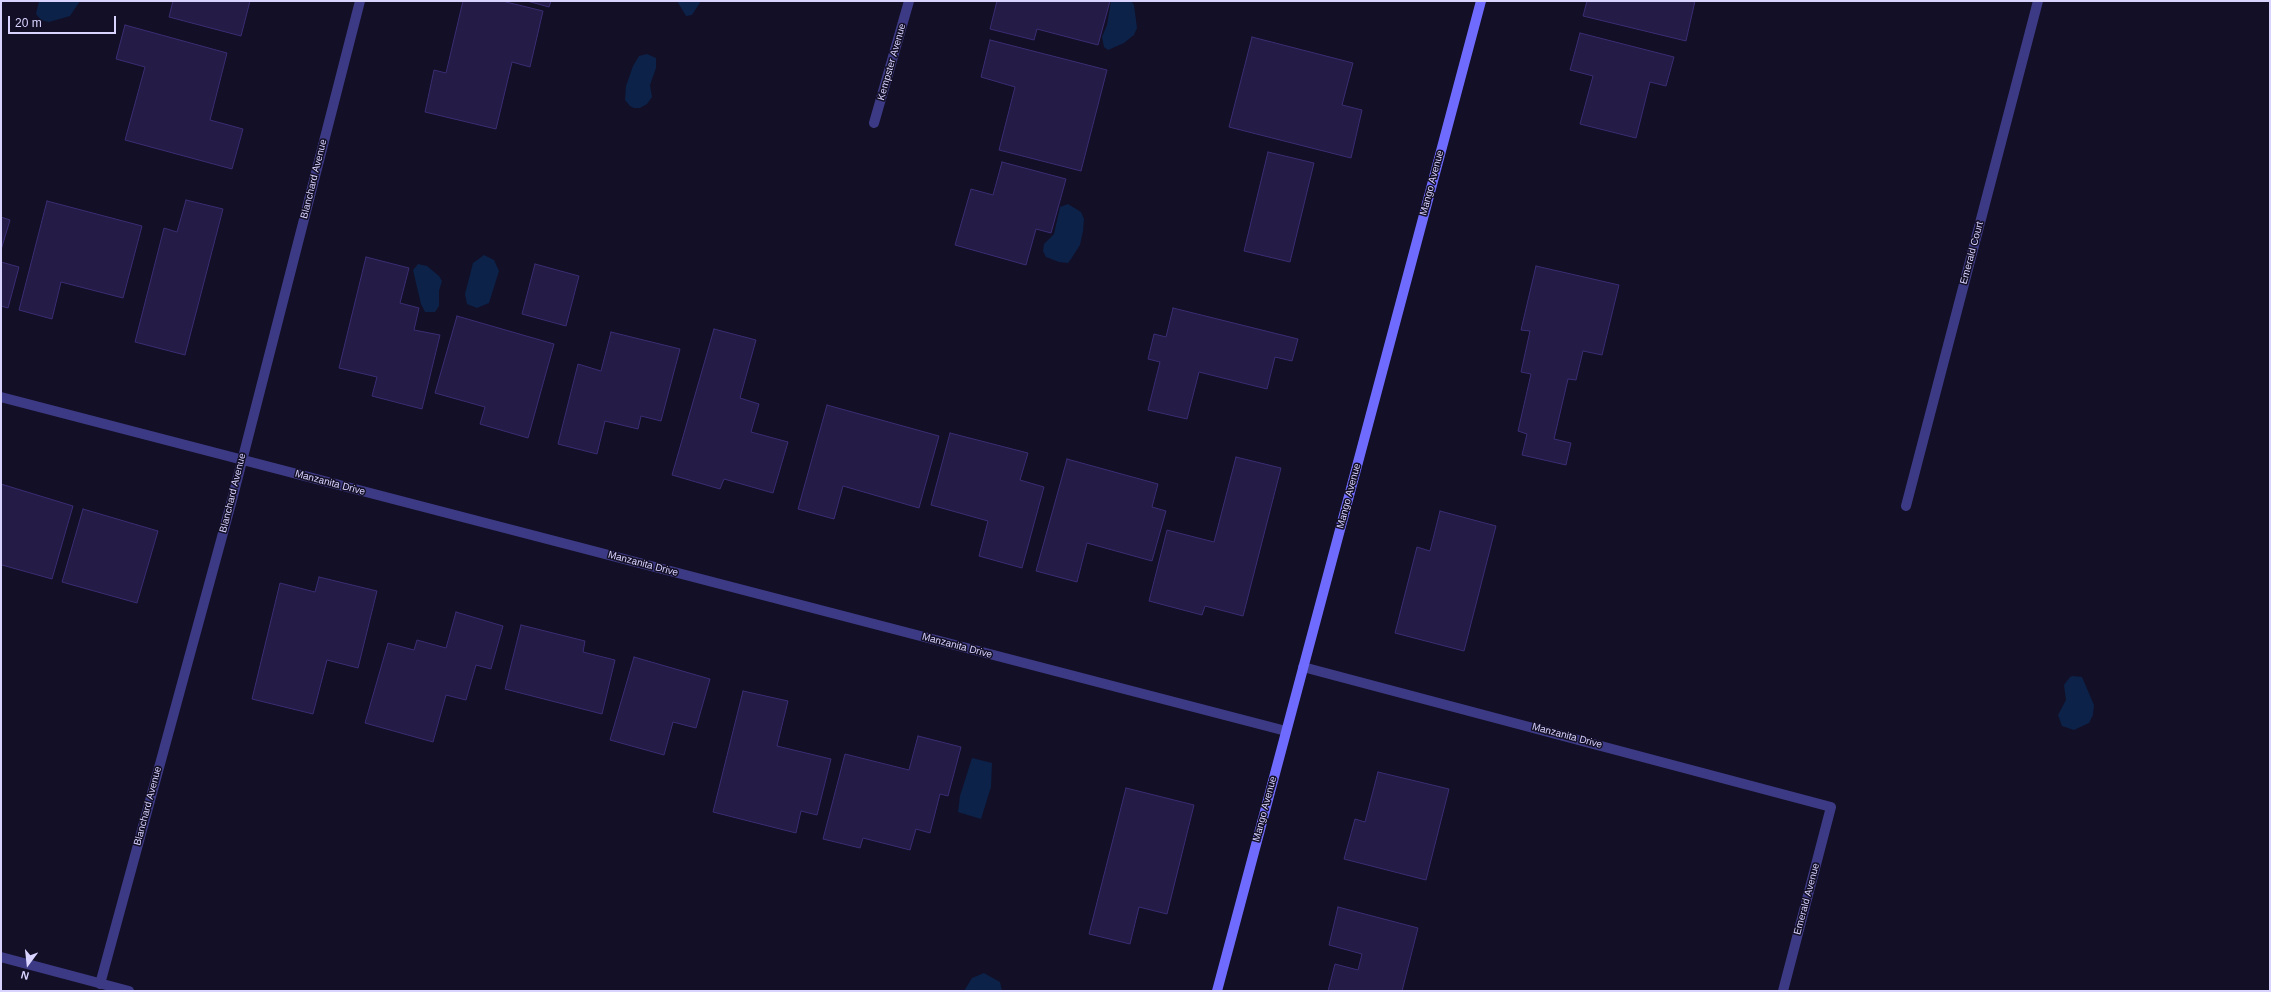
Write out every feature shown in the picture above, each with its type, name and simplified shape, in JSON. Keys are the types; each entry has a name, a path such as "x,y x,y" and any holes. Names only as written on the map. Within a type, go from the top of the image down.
{"street":[{"name":"Blanchard Avenue","path":"100,984 241,460 360,1"},
{"name":"Kempster Avenue","path":"874,123 909,1"},
{"name":"Mango Avenue","path":"1217,991 1481,1"},
{"name":"Emerald Court","path":"1906,506 2038,1"},
{"name":"Manzanita Drive","path":"1,397 1286,731"},
{"name":"Manzanita Drive","path":"1303,667 1831,806"},
{"name":"Emerald Avenue","path":"1783,991 1831,806"},
{"path":"1,957 129,991"}],"water":[{"path":"39,1 80,1 70,16 49,22 41,20 36,14"},
{"path":"677,1 701,1 692,15 686,16"},
{"path":"1111,1 1131,1 1134,5 1137,28 1134,35 1124,43 1108,50 1104,47 1102,37 1107,25"},
{"path":"647,54 656,58 656,68 650,85 652,97 647,104 640,108 634,108 625,100 626,86 633,66 639,56"},
{"path":"1068,204 1081,212 1084,219 1080,245 1068,263 1059,262 1046,257 1043,251 1044,244 1054,234 1060,207"},
{"path":"484,255 494,260 499,271 489,303 477,308 467,304 465,294 473,263"},
{"path":"418,264 427,266 439,276 442,281 439,291 439,306 435,312 425,312 421,304 413,270"},
{"path":"2070,677 2082,677 2094,705 2093,715 2089,723 2074,730 2062,726 2058,715 2066,700 2064,685"},
{"path":"972,758 992,763 991,787 981,819 958,812 960,796"},
{"path":"984,973 1000,982 1002,991 964,991 972,978"}],"building":[{"path":"173,1 250,1 241,36 169,17"},
{"path":"463,1 502,1 543,11 530,67 512,62 496,129 425,112 434,70 446,73"},
{"path":"527,1 551,1 549,7"},
{"path":"997,1 1110,1 1098,45 1037,29 1034,40 990,29"},
{"path":"1587,1 1695,1 1686,41 1583,16"},
{"path":"125,25 227,53 210,120 243,129 232,169 125,140 145,67 116,59"},
{"path":"1580,33 1674,57 1666,86 1650,82 1636,138 1580,124 1593,76 1570,70"},
{"path":"1252,37 1353,63 1342,105 1362,110 1351,158 1229,127"},
{"path":"990,40 1107,70 1081,171 999,150 1015,87 981,77"},
{"path":"1268,152 1314,163 1290,262 1244,251"},
{"path":"1002,162 1066,179 1051,233 1036,229 1026,265 955,245 971,189 993,195"},
{"path":"186,200 223,209 185,355 135,342 164,228 177,232"},
{"path":"47,201 142,226 123,298 61,282 52,319 19,310"},
{"path":"1,217 10,220 1,250"},
{"path":"366,257 409,268 400,303 419,308 414,330 440,335 422,409 372,396 377,377 339,368"},
{"path":"1,262 19,267 8,308 1,306"},
{"path":"535,264 579,276 566,326 522,314"},
{"path":"1536,266 1619,285 1602,355 1583,351 1576,380 1568,379 1554,439 1571,443 1566,465 1522,455 1527,434 1518,431 1531,374 1521,372 1530,331 1521,330"},
{"path":"1173,308 1298,339 1292,361 1275,357 1267,389 1199,372 1187,419 1148,410 1160,362 1148,359 1154,334 1166,337"},
{"path":"457,316 554,344 528,438 480,424 485,407 435,393"},
{"path":"714,329 756,340 740,398 759,404 751,432 788,442 773,493 724,479 720,489 672,475"},
{"path":"611,332 680,349 661,421 641,416 638,429 605,421 597,454 558,444 578,364 601,371"},
{"path":"827,405 939,436 919,508 843,486 834,519 798,509"},
{"path":"950,433 1028,453 1020,480 1044,487 1022,568 979,556 988,521 931,505"},
{"path":"1236,457 1281,468 1243,616 1205,606 1202,615 1149,601 1167,530 1214,542"},
{"path":"1067,459 1158,484 1152,507 1166,511 1152,561 1087,543 1077,582 1036,571"},
{"path":"1,484 73,506 52,579 2,565 1,568"},
{"path":"83,509 158,531 137,603 62,582"},
{"path":"1440,511 1496,526 1464,651 1395,633 1417,547 1430,551"},
{"path":"319,577 377,591 358,668 327,660 313,714 252,699 280,583 315,592"},
{"path":"456,612 503,626 491,669 476,665 466,700 446,695 433,742 365,723 388,643 414,650 417,640 446,648"},
{"path":"521,625 585,641 583,652 615,660 602,714 505,689"},
{"path":"634,657 710,679 696,728 673,722 664,755 610,740"},
{"path":"743,691 788,701 777,746 831,759 817,815 801,811 796,833 713,812"},
{"path":"918,736 961,747 948,796 940,794 930,833 916,829 910,850 863,838 860,848 823,839 845,754 909,770"},
{"path":"1378,772 1449,789 1426,880 1344,859 1355,819 1365,822"},
{"path":"1126,788 1194,805 1167,914 1139,907 1130,944 1089,934"},
{"path":"1338,907 1418,928 1402,991 1328,991 1335,964 1358,970 1362,954 1329,945"}]}
